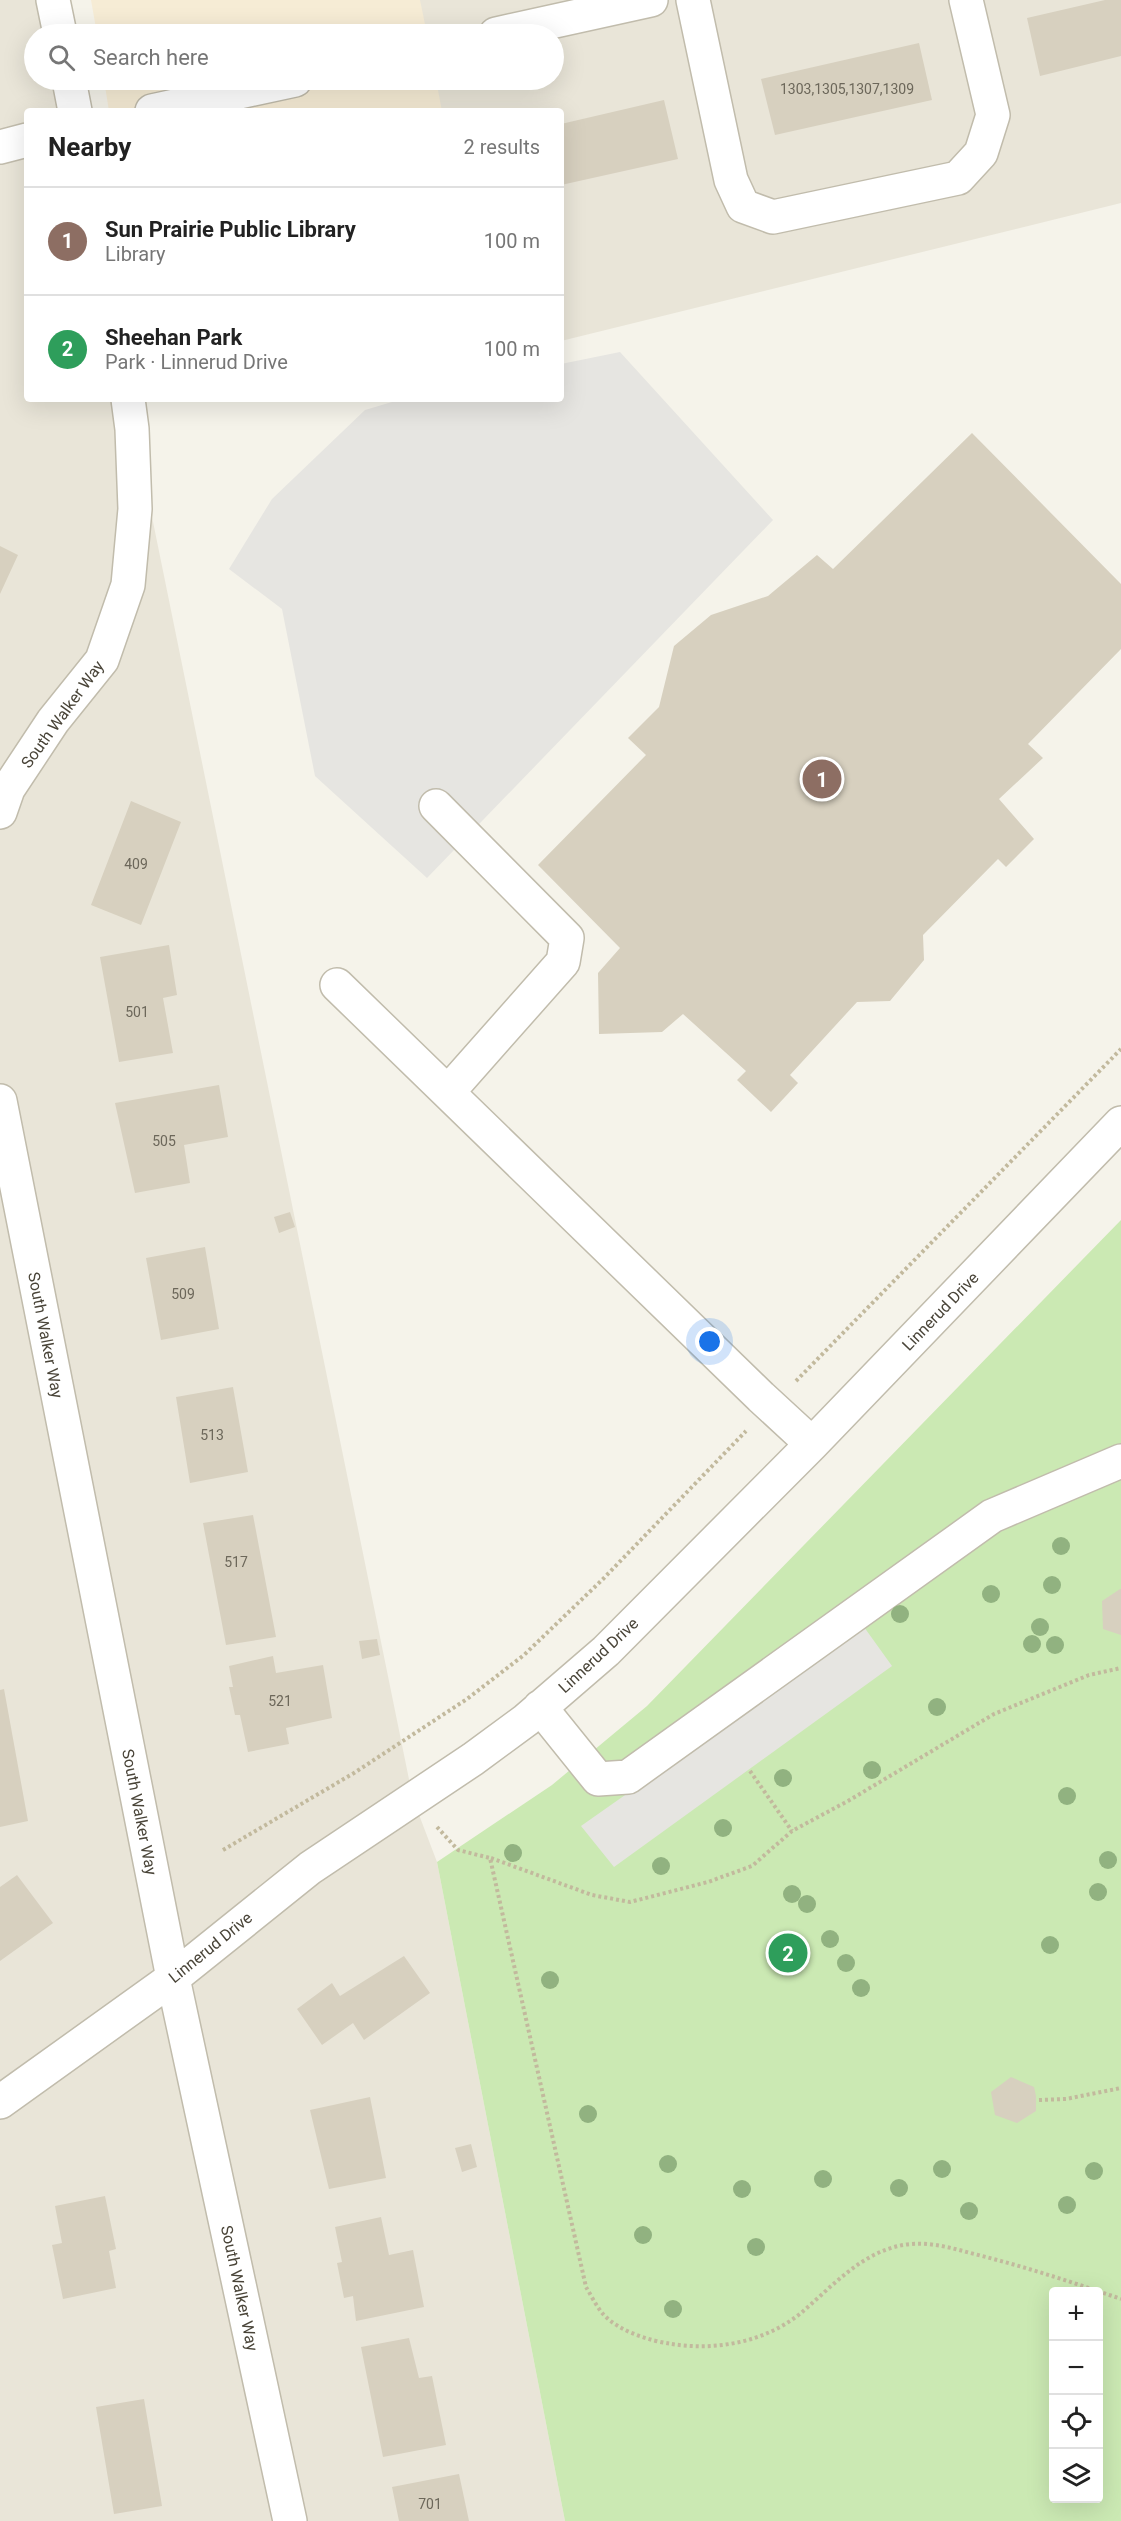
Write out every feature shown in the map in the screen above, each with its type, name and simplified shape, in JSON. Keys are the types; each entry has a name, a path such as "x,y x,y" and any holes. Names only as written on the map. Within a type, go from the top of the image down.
{"street":[{"path":"53,0 58,24"},
{"path":"693,0 731,180 743,206 773,217 958,178 981,153 993,115 966,0"},
{"path":"541,24 643,1"},
{"path":"71,90 74,108"},
{"path":"166,108 249,90"},
{"path":"0,147 24,141"},
{"name":"South Walker Way","path":"0,812 8,789 53,721 102,660 128,585 135,509 132,429 128,402"},
{"path":"436,806 567,938 563,962 448,1092"},
{"path":"337,985 812,1444"},
{"name":"South Walker Way","path":"0,1101 173,1978 290,2521"},
{"name":"Linnerud Drive","path":"0,2102 173,1978 310,1868 473,1759 540,1707 606,1651 812,1444 1121,1123"},
{"path":"540,1707 598,1779 628,1777 992,1516 1121,1461"}],"path":[{"path":"223,1850 354,1773 467,1699 524,1655 603,1580 1121,1049"},
{"path":"413,1799 458,1850 490,1858 592,1895 630,1902 708,1882 752,1866 792,1831 994,1714 1089,1675 1121,1668"},
{"path":"750,1771 792,1831"},
{"path":"490,1858 586,2287 604,2315 635,2334 667,2344 701,2349 731,2345 770,2332 799,2314 863,2260 886,2249 910,2244 937,2244 1040,2271 1121,2299"},
{"path":"1039,2100 1066,2099 1121,2088"}],"shaded area":[{"path":"0,0 53,0 58,24 24,24 24,90 71,90 74,108 24,108 24,402 129,402 413,1799 437,1862 565,2521 0,2521"},
{"path":"91,0 420,0 425,24 95,24"},
{"path":"419,0 1121,0 1121,203 564,340 564,108 439,108 436,90 564,90 564,24 423,24"},
{"path":"106,90 438,90 441,108 109,108"},
{"path":"620,352 773,520 427,878 315,776 282,609 229,569 272,499 365,410 392,402 564,402 564,363"},
{"path":"864,1627 892,1666 614,1867 581,1826"}],"green space":[{"path":"1121,1220 1121,2521 565,2521 437,1862 552,1785 647,1706"}],"building":[{"path":"1105,0 1121,0 1121,56 1040,76 1027,18"},
{"path":"919,43 932,100 775,135 761,79"},
{"path":"664,100 678,159 564,184 564,123"},
{"path":"972,433 1121,584 1121,649 1028,744 1043,758 999,799 1034,839 1006,867 998,859 923,935 924,960 890,1001 857,1002 790,1075 798,1083 771,1112 737,1080 746,1071 683,1014 662,1032 599,1034 598,973 620,948 538,865 646,755 628,738 659,707 674,646 711,615 768,596 817,555 833,569"},
{"path":"0,546 18,555 0,594"},
{"path":"131,801 181,822 141,925 91,905"},
{"path":"169,945 177,995 163,998 173,1053 119,1062 100,957"},
{"path":"219,1085 228,1137 184,1145 190,1183 135,1193 115,1103"},
{"path":"290,1212 295,1227 279,1233 274,1217"},
{"path":"205,1247 219,1329 161,1340 146,1258"},
{"path":"233,1387 248,1472 190,1483 176,1397"},
{"path":"253,1515 276,1637 226,1645 203,1523"},
{"path":"1120,1589 1121,1635 1103,1629 1102,1601"},
{"path":"377,1639 380,1655 362,1659 359,1641"},
{"path":"273,1656 276,1673 323,1665 332,1718 286,1728 289,1744 248,1752 240,1715 235,1715 229,1687 233,1687 229,1666"},
{"path":"4,1689 28,1821 0,1827 0,1690"},
{"path":"17,1875 53,1923 0,1961 0,1887"},
{"path":"404,1956 430,1993 364,2040 353,2023 322,2045 297,2009 332,1983 340,1996"},
{"path":"1011,2077 1034,2087 1036,2096 1036,2111 1017,2123 995,2115 991,2092"},
{"path":"370,2097 386,2178 329,2189 310,2110"},
{"path":"471,2144 477,2167 462,2172 455,2148"},
{"path":"105,2196 116,2249 109,2251 116,2288 63,2299 52,2245 62,2243 55,2206"},
{"path":"381,2217 389,2255 413,2250 424,2307 356,2321 353,2296 344,2298 337,2263 342,2262 335,2227"},
{"path":"409,2338 419,2378 432,2376 446,2445 383,2457 361,2347"},
{"path":"144,2399 162,2506 114,2514 96,2407"},
{"path":"459,2474 469,2521 399,2521 392,2487"}],"place":[{"name":"Sun Prairie Public Library","path":"822,779"},
{"name":"Sheehan Park","path":"788,1953"}]}
